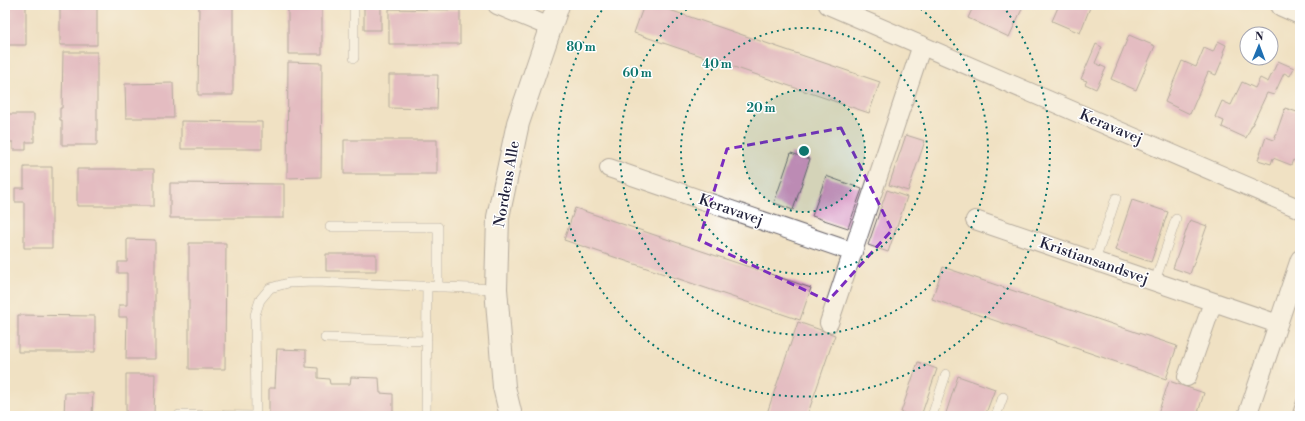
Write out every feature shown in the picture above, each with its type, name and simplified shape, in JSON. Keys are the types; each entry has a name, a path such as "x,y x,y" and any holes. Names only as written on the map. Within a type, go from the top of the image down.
{"street":[{"path":"497,5 550,27"},
{"name":"Nordens Alle","path":"511,416 504,387 496,289 498,217 518,123 558,5"},
{"name":"Keravavej","path":"828,5 1300,209"},
{"path":"1282,5 1300,13"},
{"path":"829,322 922,46"},
{"name":"Keravavej","path":"609,168 853,252"},
{"name":"Kristiansandsvej","path":"975,220 1278,324"},
{"path":"1248,416 1300,259"},
{"path":"1187,377 1213,302"}],"lane":[{"path":"354,5 354,58"},
{"path":"1095,261 1116,198"},
{"path":"1155,281 1176,219"},
{"path":"330,226 438,227 438,287"},
{"path":"179,415 256,416 255,315 260,300 270,288 288,283 315,282 496,289"},
{"path":"426,416 427,286"},
{"path":"325,338 427,341"},
{"path":"932,416 946,374"},
{"path":"996,416 1003,397"}],"highlighted area":[{"path":"841,128 892,230 828,301 699,240 727,149"}],"building":[{"path":"5,5 26,5 26,45 5,45"},
{"path":"60,5 97,5 97,45 60,45"},
{"path":"199,5 233,5 233,95 198,95"},
{"path":"288,5 322,5 322,54 288,54"},
{"path":"364,5 381,5 381,30 364,30"},
{"path":"644,5 655,5 880,82 869,113 634,33"},
{"path":"974,5 1013,5 1022,9 1009,37 968,18"},
{"path":"1059,5 1091,5 1080,33 1052,21"},
{"path":"389,9 460,10 460,44 389,44"},
{"path":"1129,35 1155,46 1136,90 1111,79"},
{"path":"1218,41 1226,45 1223,52 1225,53 1216,75 1208,72 1190,114 1165,102 1182,61 1196,67 1204,48 1213,52"},
{"path":"1096,44 1102,47 1095,63 1106,68 1096,89 1085,84 1087,81 1081,79"},
{"path":"63,52 97,52 97,145 62,145 62,120 60,120 60,108 62,108"},
{"path":"1279,61 1294,68 1290,76 1284,73 1274,95 1267,93 1246,138 1222,127 1224,121 1215,117 1222,101 1231,105 1242,82 1255,88 1260,78 1268,82 1276,66 1279,66"},
{"path":"288,62 322,63 321,177 287,178"},
{"path":"389,75 438,75 437,109 389,108"},
{"path":"173,83 174,118 126,118 125,84"},
{"path":"1285,108 1300,113 1300,152 1297,162 1293,160 1291,165 1273,158 1271,164 1258,160 1266,137 1274,140"},
{"path":"5,114 34,114 34,142 26,142 26,150 13,150 13,142 5,142"},
{"path":"181,121 262,122 262,149 181,149"},
{"path":"906,135 925,141 908,191 889,185"},
{"path":"344,140 437,140 437,174 344,174"},
{"path":"791,153 810,159 793,210 774,203"},
{"path":"24,167 52,167 52,248 24,248 24,202 15,202 15,188 24,188"},
{"path":"77,169 154,169 154,206 77,206"},
{"path":"826,176 862,189 848,228 812,216"},
{"path":"170,183 284,184 284,218 170,218"},
{"path":"887,190 907,197 888,252 868,245"},
{"path":"1132,200 1168,212 1151,262 1115,250"},
{"path":"575,208 811,288 800,320 564,240"},
{"path":"1190,220 1207,226 1190,274 1173,268"},
{"path":"127,239 155,240 155,359 126,359 127,317 119,317 119,305 127,305 127,273 118,273 118,262 127,262"},
{"path":"189,243 226,243 225,369 189,369"},
{"path":"326,254 376,254 376,271 326,271"},
{"path":"943,267 1177,346 1166,379 932,299"},
{"path":"18,315 95,316 95,352 18,352"},
{"path":"798,322 835,335 807,416 766,416"},
{"path":"277,349 306,350 306,367 318,368 318,378 329,379 330,384 350,384 351,377 379,378 380,393 393,394 393,416 269,416 269,388 275,388"},
{"path":"918,362 937,369 921,416 911,416 901,412"},
{"path":"126,374 155,374 154,416 126,416"},
{"path":"958,376 995,389 985,416 945,416"},
{"path":"1169,381 1204,393 1197,416 1157,416"},
{"path":"1300,391 1300,413 1293,411"},
{"path":"65,393 93,393 92,416 64,416"}]}
